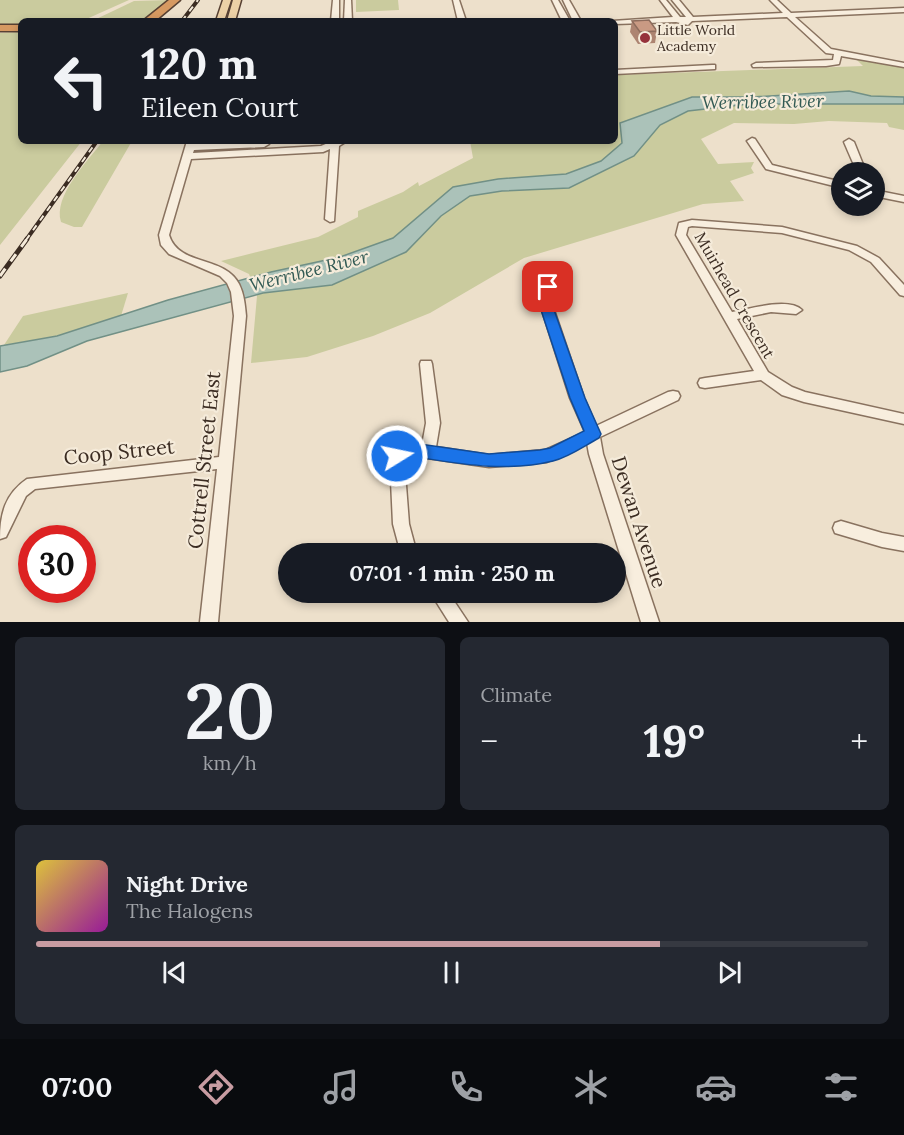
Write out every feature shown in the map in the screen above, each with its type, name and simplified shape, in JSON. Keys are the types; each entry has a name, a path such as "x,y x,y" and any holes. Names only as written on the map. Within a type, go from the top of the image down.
{"highway":[{"path":"152,18 176,0"},
{"path":"162,18 176,0"}],"main road":[{"path":"221,18 227,0"},
{"path":"232,18 237,0"}],"street":[{"path":"335,18 336,0"},
{"path":"348,0 348,18"},
{"path":"456,0 460,18"},
{"path":"555,0 564,18"},
{"path":"566,0 575,18"},
{"path":"663,0 678,20"},
{"path":"675,0 689,21"},
{"path":"773,0 796,16"},
{"path":"783,0 824,49 838,54 904,65"},
{"path":"863,5 874,14 904,10"},
{"path":"618,24 796,16 904,15"},
{"path":"618,24 689,21"},
{"path":"756,65 826,64 836,62 838,54"},
{"path":"618,72 712,67"},
{"path":"752,141 769,169 831,183"},
{"path":"849,142 858,162"},
{"path":"190,148 262,144"},
{"path":"190,148 323,148 333,144"},
{"path":"330,219 336,144"},
{"name":"Cottrell Street East","path":"190,148 164,235 165,243 169,250 224,273 233,282 239,302 240,316 208,622"},
{"path":"885,195 904,199"},
{"name":"Muirhead Crescent","path":"904,292 870,253 782,230 692,223 682,226 681,235 763,375 787,391 804,397 904,419"},
{"name":"Dewan Avenue","path":"548,287 547,307 577,398 593,434 598,461 650,622"},
{"path":"728,317 771,308 796,310"},
{"path":"426,364 433,423 428,452"},
{"path":"705,383 763,375"},
{"path":"406,543 401,524 397,459 401,450 489,461 553,454 673,396"},
{"name":"Coop Street","path":"0,532 21,491 32,483 225,462"},
{"path":"841,528 904,544"},
{"path":"446,603 459,622"}],"green space":[{"path":"0,0 129,0 89,18 18,18 18,25 0,25"},
{"path":"171,0 149,18 98,18 134,1"},
{"path":"356,0 398,0 399,10 356,12"},
{"path":"18,32 18,144 80,144 0,245 0,33"},
{"path":"856,59 904,68 904,130 889,127 887,123 829,121 794,124 734,123 701,139 718,164 754,162 751,168 754,173 730,181 744,201 703,204 524,258 430,313 373,336 307,357 251,363 257,296 249,274 221,261 318,237 358,217 358,211 403,192 418,182 419,186 473,158 471,144 618,144 618,75 863,66"},
{"path":"101,144 130,144 82,227 74,227 61,222 60,212 67,190"},
{"path":"128,293 121,316 57,336 4,345 23,316"}],"water":[{"name":"Werribee River","path":"849,91 871,96 904,97 904,104 749,104 688,111 660,125 634,156 569,188 502,191 470,196 441,216 406,252 332,285 263,293 87,341 27,366 0,372 0,346 57,336 168,300 271,272 340,257 393,238 453,187 498,179 566,174 601,161 622,143 620,123 692,97 752,97"}],"building":[{"path":"649,20 657,31 640,32 632,21"}],"railway":[{"path":"184,18 198,0"},
{"path":"26,240 95,144"},
{"path":"0,276 27,239"}],"place":[{"name":"Little World Academy","path":"645,38"}],"route":[{"path":"397,456 401,450 410,449 489,461 540,457 553,454 593,434 577,398 547,307 548,287"}]}
